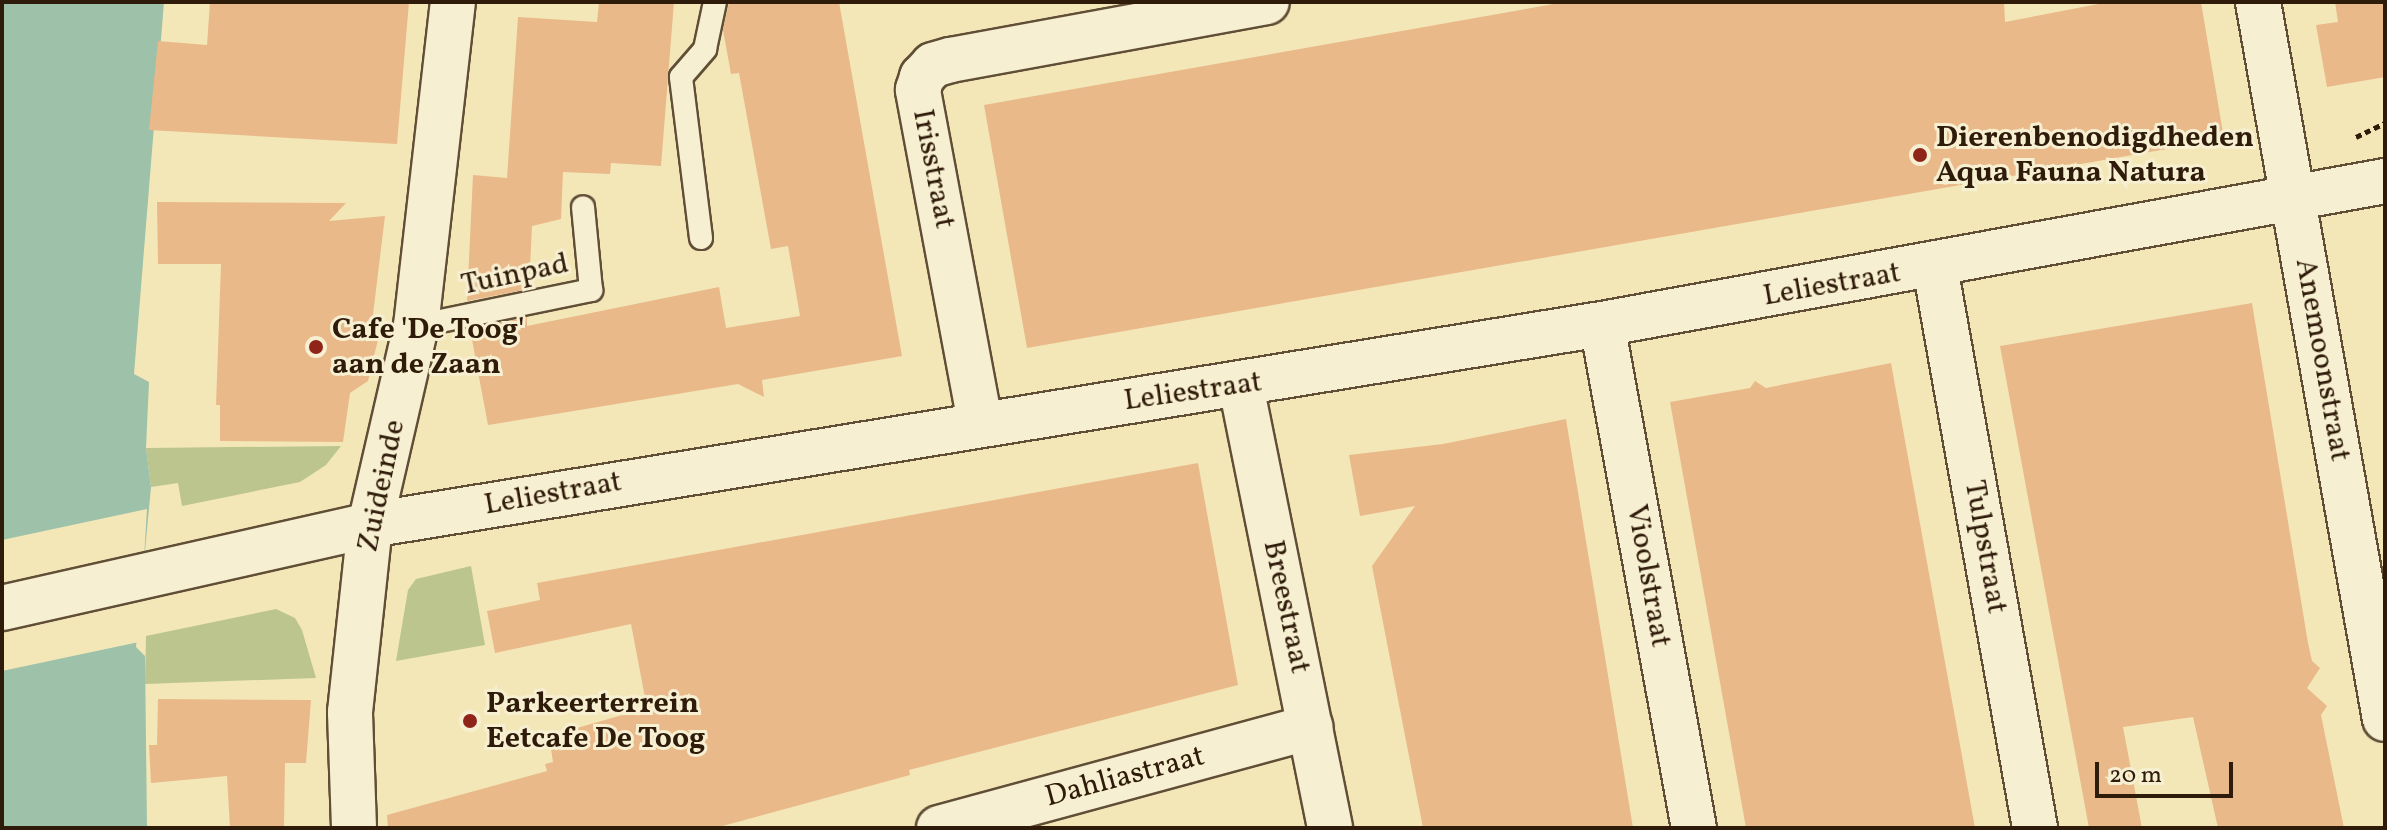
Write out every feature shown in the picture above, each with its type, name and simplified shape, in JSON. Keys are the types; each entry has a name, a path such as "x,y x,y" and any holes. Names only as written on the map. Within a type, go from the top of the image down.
{"street":[{"name":"Zuideinde","path":"354,828 350,712 370,525 416,326 453,2"},
{"name":"Irisstraat","path":"980,422 918,90 922,77 933,65 951,60 1267,2"},
{"name":"Anemoonstraat","path":"2258,2 2385,719"},
{"name":"Leliestraat","path":"2,608 370,525 980,422 1241,386 1935,267 2385,181"},
{"name":"Tulpstraat","path":"1935,267 2035,828"},
{"name":"Vioolstraat","path":"1602,324 1694,828"},
{"name":"Breestraat","path":"1241,386 1330,828"},
{"name":"Dahliastraat","path":"939,828 1311,727"}],"lane":[{"path":"701,238 681,77 705,49 715,2"},
{"name":"Tuinpad","path":"416,326 591,290 583,207"}],"shaded area":[{"path":"2,2 164,2 134,374 149,382 146,448 151,487 136,647 145,656 147,828 2,828"},
{"path":"341,446 326,465 300,482 182,506 178,483 151,487 146,448"},
{"path":"471,566 485,645 396,661 408,590 416,579"},
{"path":"276,609 295,618 302,630 316,678 145,684 146,636"}],"pier":[{"path":"147,509 139,642 2,671 2,540"}],"building":[{"path":"210,2 409,2 397,144 149,130 158,41 207,45"},
{"path":"599,2 674,2 661,166 611,163 610,174 563,172 561,219 532,226 529,289 467,301 473,175 507,178 518,17 597,22"},
{"path":"729,2 839,2 902,356 762,380 764,397 738,384 488,425 470,329 527,317 527,326 719,287 726,328 800,316 788,246 771,249 739,73 731,74 723,30"},
{"path":"1565,2 2004,2 2005,22 2109,2 2201,2 2224,139 1027,348 984,105"},
{"path":"2335,2 2385,2 2385,77 2327,87 2316,25 2338,22"},
{"path":"157,202 346,203 329,221 385,216 372,323 382,323 368,381 350,393 343,442 220,441 220,405 216,405 221,264 158,264"},
{"path":"2252,303 2308,643 2312,661 2320,668 2307,688 2327,706 2321,715 2344,828 2218,828 2193,717 2123,727 2142,828 2089,828 2000,346"},
{"path":"1891,363 1975,828 1746,828 1670,402 1750,388 1755,381 1766,388"},
{"path":"1566,419 1633,828 1423,828 1372,566 1415,506 1360,516 1349,455 1443,444"},
{"path":"1198,463 1238,685 909,770 910,775 715,828 388,828 387,815 547,771 545,764 553,762 549,736 647,708 631,624 495,653 487,611 540,600 537,583"},
{"path":"158,699 311,700 306,763 285,763 284,828 230,828 227,776 151,783 149,745 157,745"}],"place":[{"name":"Dierenbenodigdheden Aqua Fauna Natura","path":"1920,155"},
{"name":"Cafe 'De Toog' aan de Zaan","path":"316,347"},
{"name":"Parkeerterrein Eetcafe De Toog","path":"470,721"}]}
